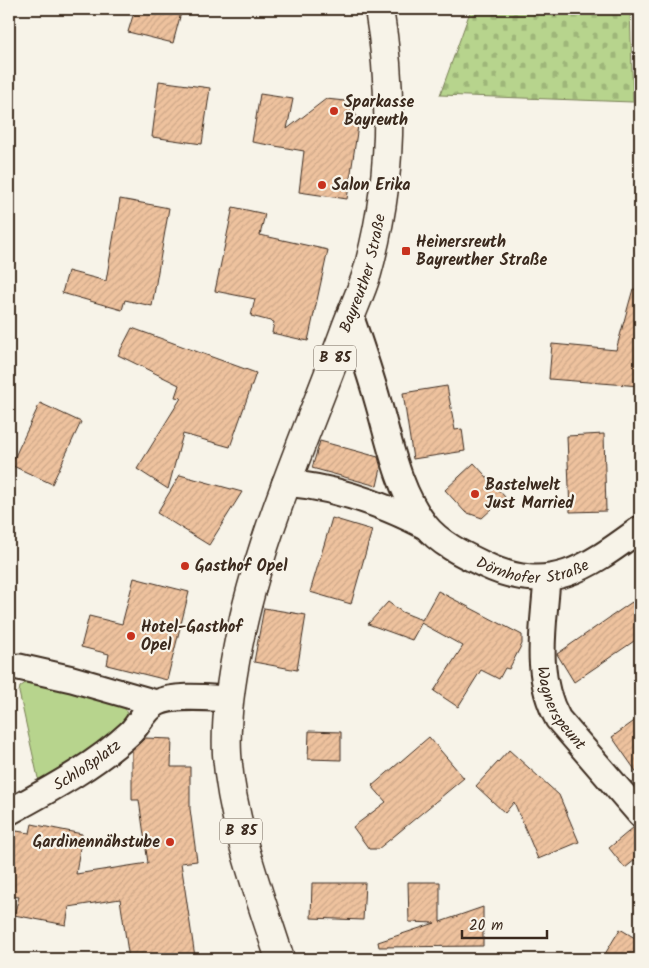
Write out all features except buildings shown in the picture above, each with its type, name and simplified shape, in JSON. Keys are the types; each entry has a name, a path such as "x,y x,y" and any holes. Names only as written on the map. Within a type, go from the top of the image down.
{"main road":[{"name":"Bayreuther Straße","path":"229,699 244,612 257,564 285,483 366,276 378,229 388,152 389,92 379,9"},
{"name":"B 85","path":"229,699 227,754 234,795 245,849 280,959"}],"street":[{"name":"Dörnhofer Straße","path":"350,315 402,482 411,504 426,527 444,543 495,570 520,577 547,578 571,572 594,562 640,529"},
{"name":"Dörnhofer Straße","path":"285,483 327,488 370,500 426,527"},
{"name":"Wagnerspeunt","path":"547,578 541,661 542,677 549,702 558,719 640,814"},
{"path":"19,667 72,679 156,704 165,700 194,698 229,699"},
{"name":"Schloßplatz","path":"9,812 73,776 131,731 156,704"}],"green space":[{"path":"471,9 630,9 633,102 440,95"},
{"path":"28,681 123,705 126,711 126,718 122,726 46,780 41,781 38,778 19,692 20,687"}],"place":[{"name":"Sparkasse Bayreuth","path":"334,111"},
{"name":"Salon Erika","path":"322,185"},
{"name":"Heinersreuth Bayreuther Straße","path":"406,251"},
{"name":"Bastelwelt Just Married","path":"475,494"},
{"name":"Gasthof Opel","path":"185,566"},
{"name":"Hotel-Gasthof Opel","path":"131,636"},
{"name":"Gardinennähstube","path":"170,842"}]}
